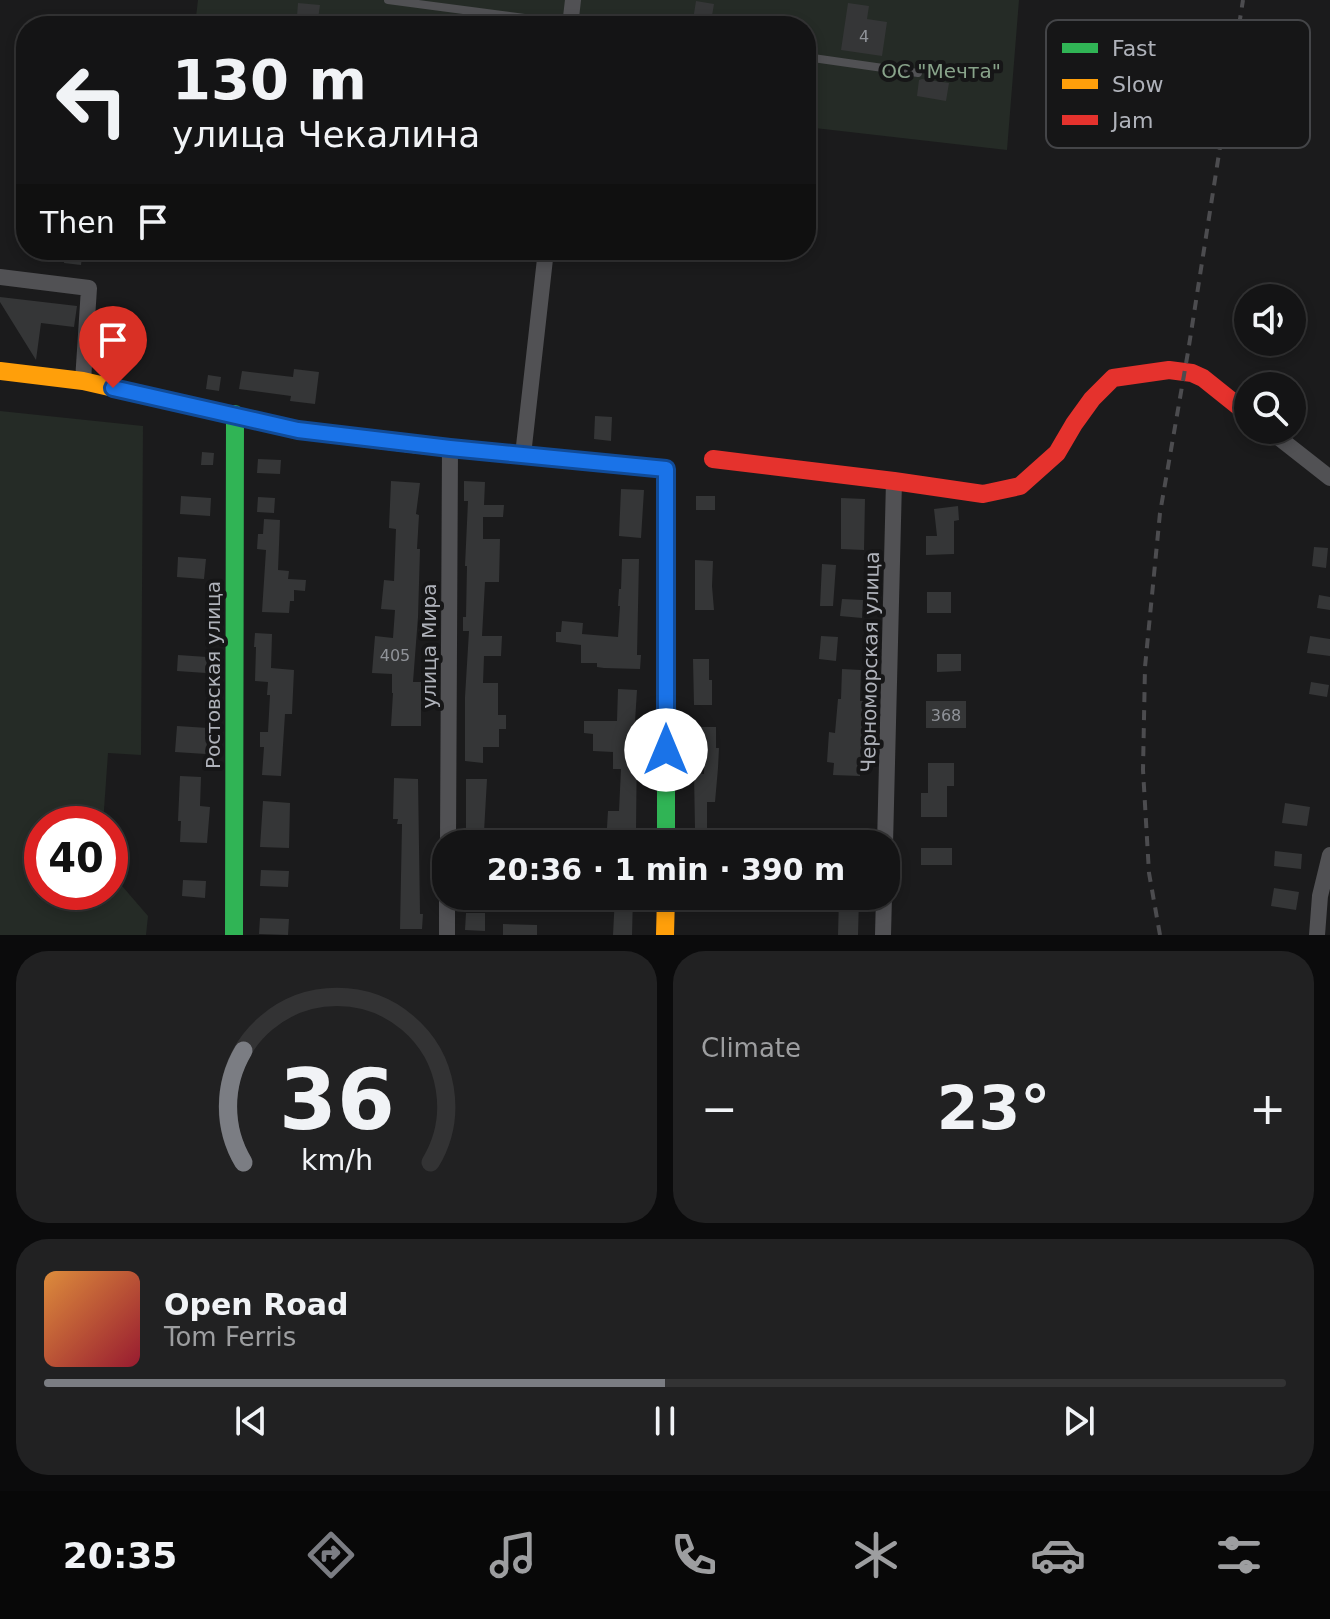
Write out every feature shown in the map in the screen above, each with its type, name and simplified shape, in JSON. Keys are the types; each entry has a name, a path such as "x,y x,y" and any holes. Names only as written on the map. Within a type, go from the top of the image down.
{"street":[{"path":"523,455 545,260"},
{"path":"0,277 89,288 83,381"},
{"path":"713,459 983,494 1020,486 1057,453 1092,399 1113,378 1169,370 1192,373 1234,403"},
{"path":"0,371 83,381 298,430 666,469 666,830"},
{"name":"Ростовская улица","path":"234,935 235,414"},
{"path":"1287,444 1330,478"},
{"name":"улица Мира","path":"448,830 450,448"},
{"name":"Черноморская улица","path":"885,830 894,481"},
{"path":"1317,935 1320,896 1330,855"},
{"path":"447,910 447,935"},
{"path":"665,935 666,910"},
{"path":"883,935 884,910"}],"lane":[{"path":"388,0 508,16"},
{"path":"816,58 918,73"}],"green space":[{"name":"ОС \"Мечта\"","path":"198,0 1019,0 1007,150 816,128 816,16 196,16"},
{"path":"0,411 143,426 141,755 108,753 104,806 24,806 24,910 128,910 128,893 148,916 146,935 0,935"}],"building":[{"path":"696,1 714,4 712,16 694,16"},
{"path":"298,3 320,5 318,16 297,16"},
{"path":"848,3 869,6 867,19 887,22 882,56 841,50"},
{"path":"919,80 949,83 946,101 917,96"},
{"path":"64,260 82,260 81,265 64,263"},
{"path":"0,297 77,306 74,327 41,323 36,360 0,302"},
{"path":"294,369 319,372 315,404 290,401 291,396 239,389 242,371 293,377"},
{"path":"208,375 221,377 219,391 206,389"},
{"path":"595,416 612,417 611,441 594,439"},
{"path":"202,452 214,453 213,465 201,465"},
{"path":"258,459 281,460 280,474 257,473"},
{"path":"391,481 420,483 416,514 419,515 417,549 420,549 413,682 421,682 421,726 391,726 392,674 372,673 375,636 393,638 395,610 381,609 384,580 394,581 396,529 389,528"},
{"path":"464,481 485,482 484,505 504,505 503,517 483,517 483,539 500,539 499,582 485,582 482,636 502,636 501,656 484,656 483,683 498,683 498,715 506,715 506,729 499,729 499,747 483,747 483,763 465,761 469,631 463,631 463,617 466,617 468,501 464,501"},
{"path":"621,489 644,490 641,538 619,536"},
{"path":"181,496 211,498 210,516 180,514"},
{"path":"696,496 715,496 715,510 696,510"},
{"path":"258,497 275,498 274,513 257,512"},
{"path":"841,498 865,499 864,550 841,549"},
{"path":"958,506 959,520 954,521 954,554 926,555 926,536 937,536 934,509"},
{"path":"264,519 280,520 278,570 289,571 288,579 306,580 305,591 294,590 289,613 262,612 266,550 257,549 258,534 263,534"},
{"path":"1314,547 1328,548 1326,568 1312,566"},
{"path":"178,557 206,559 204,579 177,577"},
{"path":"622,559 639,559 637,655 641,655 640,669 604,668 597,667 597,663 581,663 581,645 556,642 556,632 561,632 562,621 583,623 582,634 618,637"},
{"path":"695,560 713,561 714,610 695,610"},
{"path":"822,564 836,565 833,606 820,606"},
{"path":"927,592 951,592 951,613 927,613"},
{"path":"1319,595 1330,597 1330,610 1317,608"},
{"path":"842,599 863,600 862,618 840,616"},
{"path":"255,633 272,634 271,668 294,670 292,714 285,714 281,776 262,775 264,747 260,747 260,732 268,732 270,695 267,695 268,682 255,681"},
{"path":"821,636 838,637 836,661 819,659"},
{"path":"1310,636 1330,639 1330,656 1307,653"},
{"path":"937,654 961,654 961,671 937,672"},
{"path":"178,655 207,657 206,673 177,671"},
{"path":"693,659 709,659 712,705 694,705"},
{"path":"842,669 861,670 860,701 864,701 860,776 833,775 834,763 827,762 829,732 835,733 838,699 841,699"},
{"path":"1311,682 1329,685 1327,697 1309,694"},
{"path":"618,689 637,690 635,722 640,722 637,738 636,830 607,830 608,811 619,811 621,769 613,769 613,752 593,751 593,734 584,733 584,721 617,721"},
{"path":"926,701 966,701 966,728 926,728"},
{"path":"177,726 208,728 206,754 175,752"},
{"path":"693,727 716,727 716,748 719,748 715,802 707,802 709,830 692,830 695,829 694,773 704,774 705,742 693,742"},
{"path":"928,763 954,763 954,786 947,786 947,817 921,817 921,793 928,793"},
{"path":"180,776 201,777 200,806 210,807 207,843 180,842"},
{"path":"394,778 418,779 422,929 400,929 402,824 397,824 398,819 393,819"},
{"path":"466,779 487,779 484,830 466,830"},
{"path":"263,801 290,803 289,848 260,847"},
{"path":"1285,803 1310,807 1307,826 1282,823"},
{"path":"921,848 952,848 952,865 921,865"},
{"path":"1275,851 1302,854 1301,869 1274,866"},
{"path":"261,870 289,871 288,887 260,886"},
{"path":"183,880 206,881 205,898 182,896"},
{"path":"1274,888 1299,892 1296,910 1271,906"},
{"path":"614,910 633,910 632,935 613,935"},
{"path":"839,910 859,910 858,935 838,935"},
{"path":"466,913 485,913 485,931 465,930"},
{"path":"260,918 289,919 288,935 259,934"},
{"path":"503,924 537,925 537,935 503,935"}],"railway":[{"path":"1240,20 1243,0"},
{"path":"1160,935 1149,873 1143,770 1145,667 1160,513 1220,148"}],"traffic: fast":[{"path":"234,935 235,414"},
{"path":"666,709 666,830"}],"traffic: slow":[{"path":"0,371 83,381 298,430 421,445"},
{"path":"665,935 666,910"}],"traffic: jam":[{"path":"713,459 983,494 1020,486 1057,453 1092,399 1113,378 1169,370 1192,373 1234,403"},
{"path":"421,445 666,469 666,709"}],"route":[{"path":"113,388 298,430 666,469 666,750"}]}
